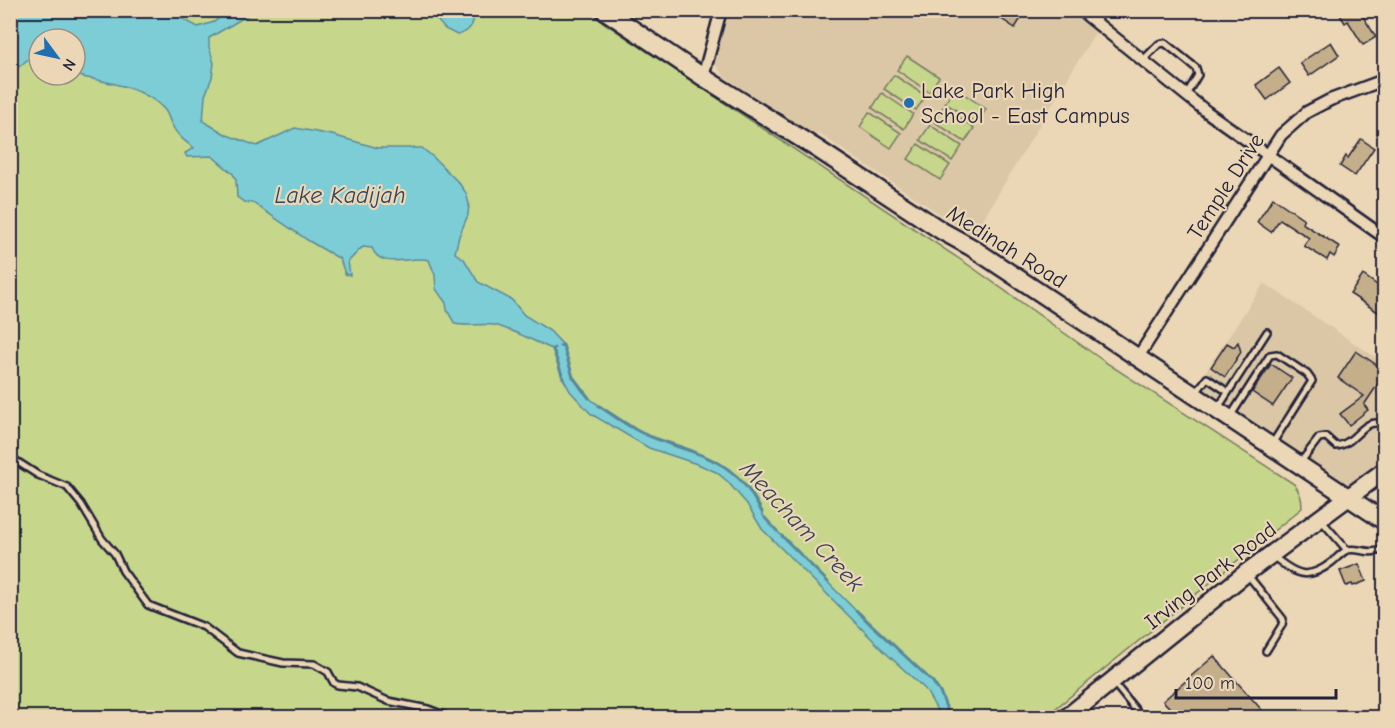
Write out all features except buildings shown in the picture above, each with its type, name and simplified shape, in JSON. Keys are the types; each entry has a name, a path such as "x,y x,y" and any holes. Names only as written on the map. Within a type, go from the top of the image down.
{"main road":[{"name":"Medinah Road","path":"604,10 703,77 942,231 971,247 1384,521"},
{"name":"Irving Park Road","path":"1066,717 1246,573 1384,471"}],"street":[{"path":"703,77 721,10"},
{"path":"1084,13 1186,95 1384,237"},
{"name":"Temple Drive","path":"1138,357 1281,135 1307,112 1330,100 1384,80"}],"lane":[{"path":"1143,60 1159,44 1165,43 1196,68 1198,75 1186,95"},
{"path":"1223,414 1228,392 1268,332"},
{"path":"1223,414 1270,355 1277,354 1307,374 1312,381 1271,446"},
{"path":"1195,395 1207,378 1228,392"},
{"path":"1299,464 1320,438 1326,437 1336,446 1343,446 1368,424 1377,422 1384,425"},
{"path":"10,456 38,475 67,487 81,504 102,539 115,554 123,572 148,605 204,627 238,653 284,663 314,664 328,672 334,683 338,685 357,687 388,700 452,717"},
{"path":"1320,519 1347,550"},
{"path":"1272,554 1289,569 1305,575 1318,572 1347,550 1378,552 1384,549"},
{"path":"1246,573 1283,619 1282,625 1266,651"},
{"path":"1112,681 1142,717"}],"shaded area":[{"name":"Lake Park High School - East Campus","path":"726,11 1108,11 973,236 818,133 805,130 725,77 714,63"},
{"path":"1264,283 1384,363 1384,461 1345,488 1194,389"}],"green space":[{"path":"11,11 586,11 973,268 1105,362 1294,484 1302,501 1302,508 1045,717 11,717"},
{"path":"907,56 939,77 929,92 897,70"},
{"path":"894,75 926,96 916,110 884,89"},
{"path":"955,88 986,109 977,124 945,103"},
{"path":"882,93 913,114 904,129 872,108"},
{"path":"943,107 974,128 965,142 933,121"},
{"path":"869,112 901,133 891,148 860,127"},
{"path":"930,125 962,146 952,161 920,140"},
{"path":"918,144 950,165 940,180 908,159"}],"water":[{"name":"Lake Kadijah","path":"11,10 168,11 198,27 214,22 228,11 255,11 209,38 214,63 205,96 203,121 227,135 257,146 295,128 332,135 378,148 422,148 459,183 466,193 469,204 468,215 455,253 464,259 478,282 512,300 524,315 550,331 563,345 573,377 582,391 594,402 642,433 689,449 723,466 744,483 763,515 777,531 870,625 933,682 941,694 950,717 941,717 925,689 762,529 747,504 716,472 649,448 591,414 570,391 552,349 494,325 455,324 447,310 446,303 436,289 435,275 429,260 389,261 376,255 372,248 363,247 348,261 350,275 345,274 340,259 253,203 244,202 237,197 236,180 233,174 212,156 187,157 185,153 194,148 176,132 165,111 156,101 134,90 87,78 87,27 27,27 27,60 19,67 16,66 16,58 11,52"},
{"path":"429,11 475,11 471,26 466,32 457,35 445,29"}],"waterway":[{"name":"Meacham Creek","path":"560,346 563,345 573,377 589,398"},
{"name":"Meacham Creek","path":"554,348 563,378"},
{"name":"Meacham Creek","path":"599,406 642,433 711,459 725,467 738,477 762,512"},
{"name":"Meacham Creek","path":"765,518 777,531"},
{"name":"Meacham Creek","path":"782,536 828,582"},
{"name":"Meacham Creek","path":"856,610 933,682 941,694 950,718"}],"place":[{"name":"Lake Park High School - East Campus","path":"909,103"}]}
